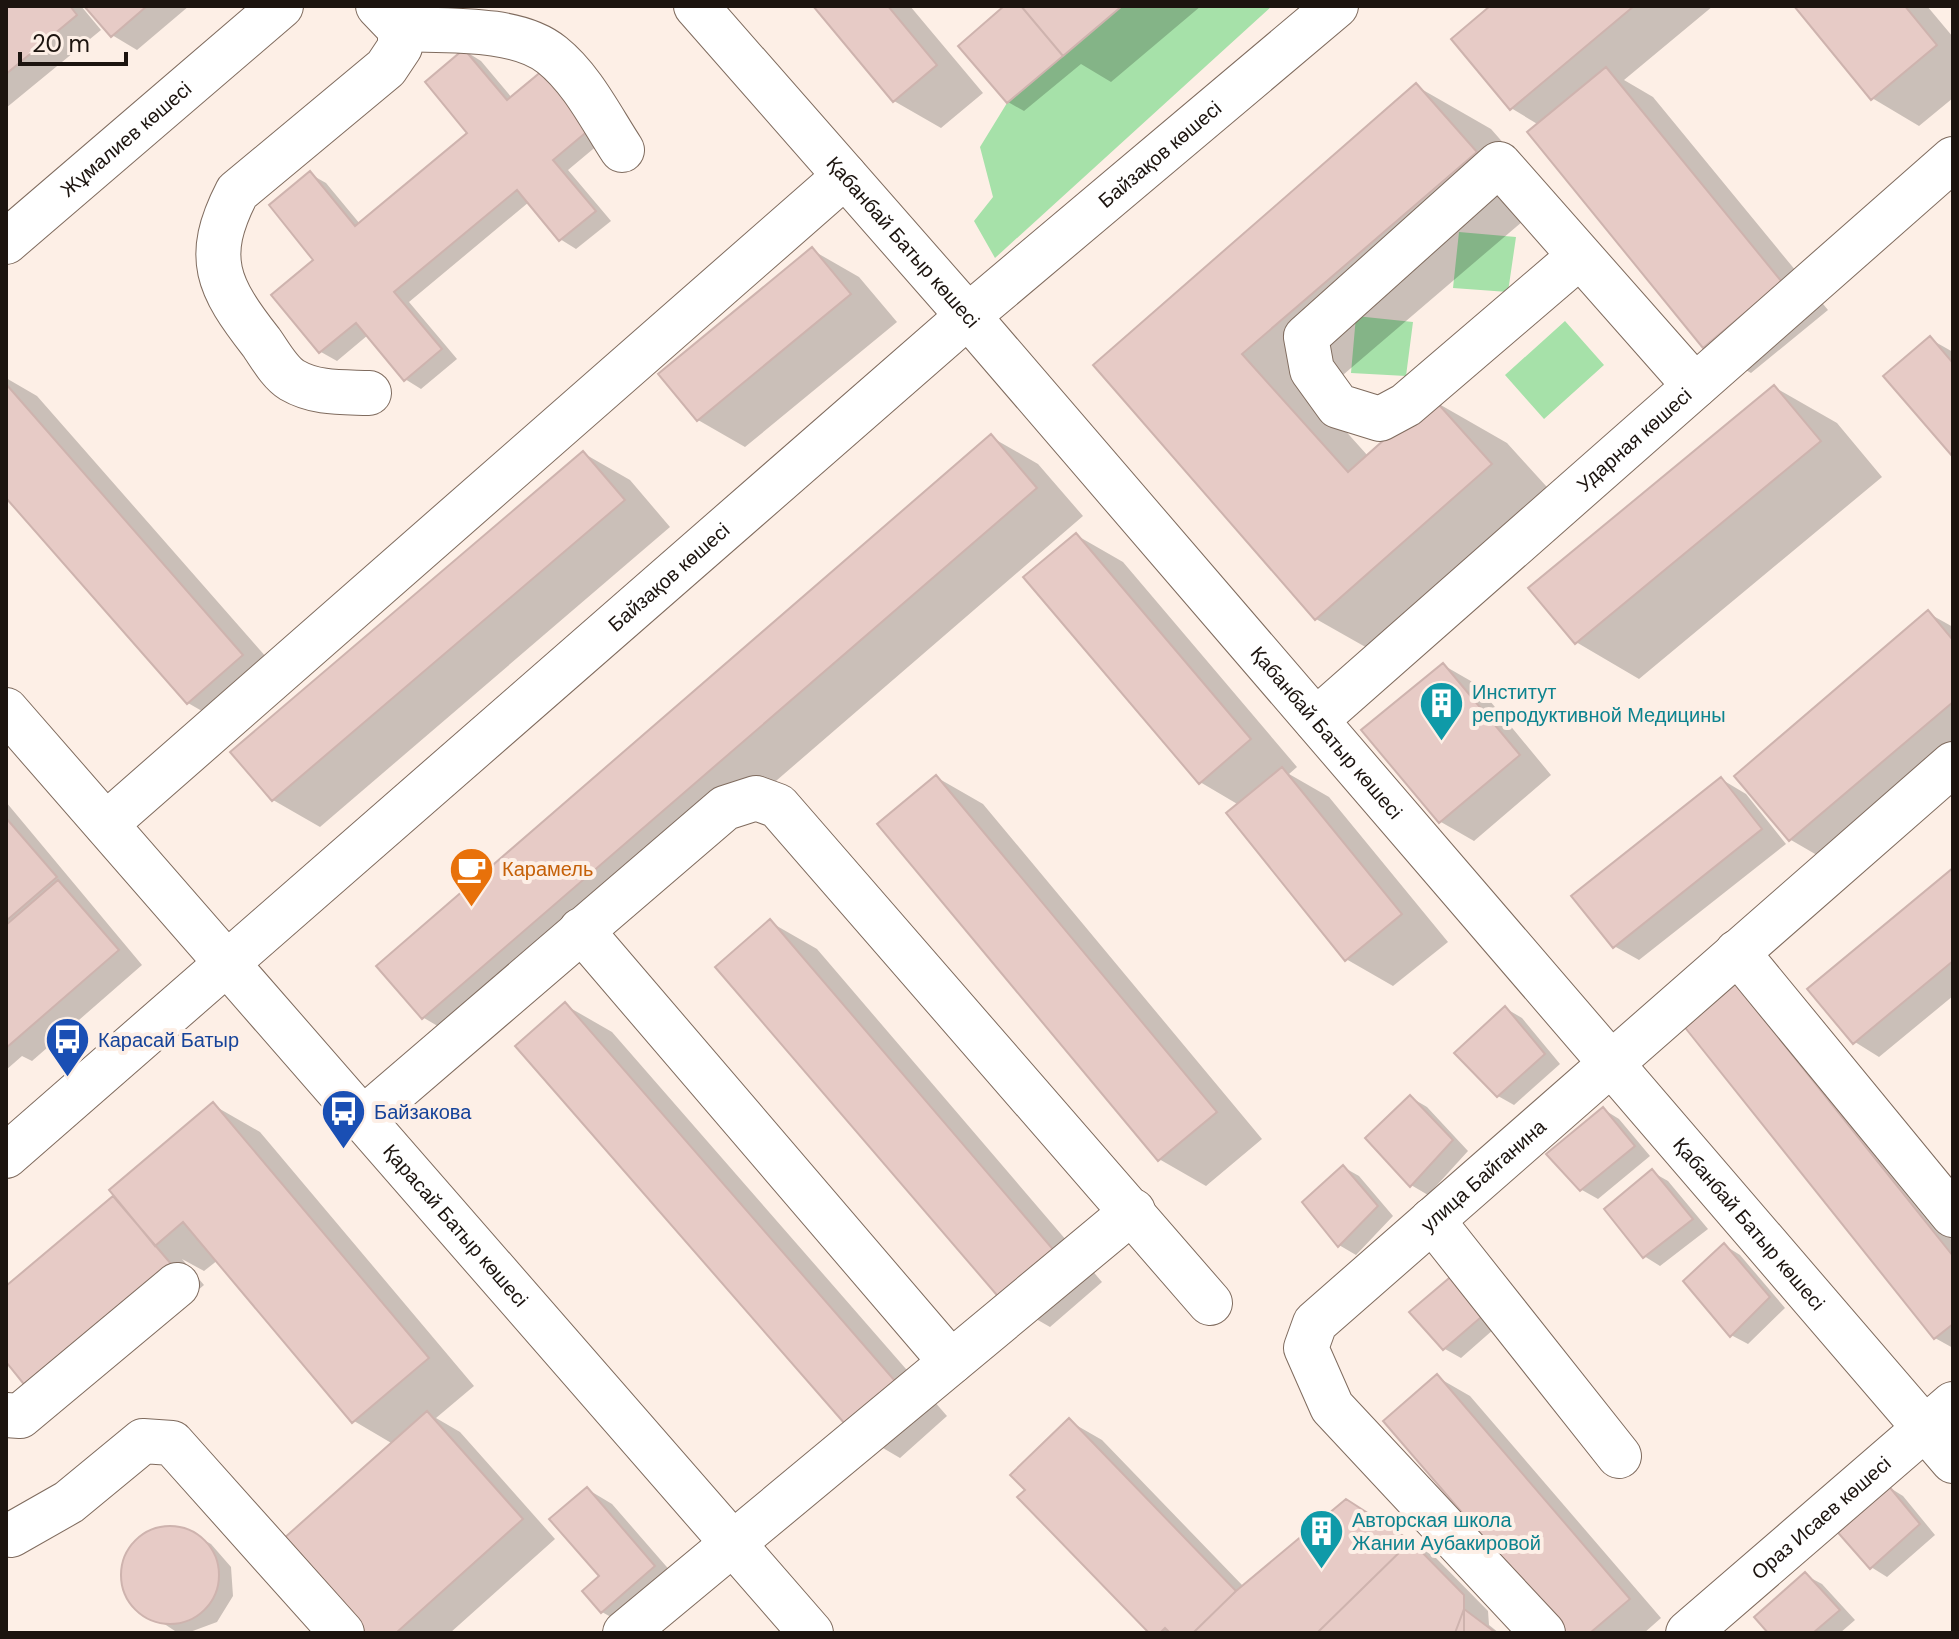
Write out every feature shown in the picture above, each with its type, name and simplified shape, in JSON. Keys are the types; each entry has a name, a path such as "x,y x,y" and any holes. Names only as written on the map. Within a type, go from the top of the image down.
{"street":[{"name":"Жұмалиев көшесі","path":"6,242 281,6"},
{"name":"Қабанбай Батыр көшесі","path":"696,6 968,316 1610,1062 1939,1416 1953,1461"},
{"name":"Байзақов көшесі","path":"6,1156 968,316 1336,6"},
{"path":"369,393 319,392 289,379 229,300 216,262 225,214 237,192 386,68 400,47 389,17 526,42 550,53 572,74 622,150"},
{"name":"Ударная көшесі","path":"1316,720 1953,159"},
{"path":"1580,256 1406,405 1380,419 1338,406 1312,370 1306,337 1499,164 1695,386"},
{"path":"106,824 845,176"},
{"name":"Қарасай Батыр көшесі","path":"6,710 735,1542 811,1633"},
{"name":"улица Байганина","path":"1543,1633 1332,1407 1306,1348 1315,1323 1953,764"},
{"path":"364,1118 725,808 756,798 778,806 1210,1303"},
{"path":"581,930 951,1362"},
{"path":"1737,952 1953,1215"},
{"path":"625,1633 1133,1211"},
{"path":"1432,1220 1619,1456"},
{"path":"6,1415 20,1416 177,1285"},
{"name":"Ораз Исаев көшесі","path":"1688,1633 1939,1416"},
{"path":"11,1535 69,1502 143,1441 172,1443 342,1633"}],"green space":[{"path":"1122,6 1272,6 995,258 974,221 993,197 980,147 1007,103"},
{"path":"1459,232 1516,237 1508,292 1453,288"},
{"path":"1356,316 1413,322 1406,376 1351,373"},
{"path":"1565,321 1604,365 1544,419 1505,375"}],"building":[{"path":"6,6 70,6 77,15 6,74"},
{"path":"84,6 147,6 111,37"},
{"path":"813,6 888,6 937,65 893,102"},
{"path":"1004,6 1021,6 1063,56 1007,103 958,46"},
{"path":"1021,6 1122,6 1063,56"},
{"path":"1490,6 1634,6 1510,110 1451,39"},
{"path":"1794,6 1905,6 1937,45 1871,100"},
{"path":"464,49 507,100 548,66 596,124 553,160 596,211 559,241 517,190 394,292 442,349 404,381 356,323 319,353 271,295 313,260 269,205 310,171 355,226 467,133 425,82"},
{"path":"1606,67 1782,282 1703,348 1527,132"},
{"path":"1416,83 1477,152 1242,354 1348,472 1432,397 1492,464 1315,620 1093,365"},
{"path":"812,247 851,294 697,421 658,374"},
{"path":"1930,336 1953,363 1953,457 1883,376"},
{"path":"6,384 243,655 187,704 6,498"},
{"path":"1774,385 1821,441 1575,644 1528,588"},
{"path":"991,434 1037,488 422,1019 376,966"},
{"path":"583,451 625,500 272,801 230,752"},
{"path":"1076,533 1251,739 1199,784 1023,577"},
{"path":"1928,610 1953,640 1953,702 1789,841 1734,776"},
{"name":"Институт репродуктивной Медицины","path":"1443,663 1520,755 1439,823 1361,730"},
{"path":"1282,767 1402,914 1345,961 1226,813"},
{"path":"936,775 1217,1112 1158,1161 877,824"},
{"path":"1721,777 1762,829 1613,948 1571,896"},
{"path":"6,818 57,877 6,921"},
{"path":"1953,868 1953,961 1853,1044 1807,989"},
{"path":"58,880 119,950 6,1048 6,925"},
{"path":"770,919 1057,1254 1002,1301 715,967"},
{"path":"1735,983 1953,1256 1953,1324 1934,1339 1683,1025"},
{"path":"565,1002 902,1389 852,1432 515,1046"},
{"path":"1505,1006 1545,1054 1497,1097 1454,1053"},
{"path":"1410,1095 1453,1140 1410,1187 1365,1138"},
{"path":"213,1102 429,1358 352,1423 183,1222 155,1246 109,1190"},
{"path":"1603,1107 1635,1146 1580,1191 1546,1154"},
{"path":"1343,1165 1378,1206 1338,1247 1302,1202"},
{"path":"1652,1169 1693,1219 1643,1258 1604,1209"},
{"path":"113,1196 172,1265 27,1388 6,1362 6,1286"},
{"path":"1724,1243 1770,1297 1730,1337 1683,1281"},
{"path":"1454,1274 1487,1312 1443,1350 1409,1312"},
{"path":"1437,1374 1630,1599 1590,1633 1566,1633 1383,1421"},
{"path":"427,1411 523,1519 396,1633 364,1633 282,1540"},
{"path":"1069,1418 1236,1591 1193,1633 1170,1633 1165,1628 1160,1633 1149,1633 1017,1497 1025,1490 1010,1475"},
{"path":"1887,1484 1920,1524 1870,1569 1834,1528"},
{"path":"587,1487 655,1566 601,1613 582,1591 599,1576 549,1519"},
{"name":"Авторская школа Жании Аубакировой","path":"1346,1499 1411,1541 1317,1633 1193,1633 1236,1591"},
{"path":"170,1526 189,1530 205,1540 215,1556 219,1575 215,1594 205,1610 189,1620 170,1624 151,1620 135,1610 125,1594 121,1575 125,1556 135,1540 151,1530"},
{"path":"1411,1541 1464,1595 1464,1633 1317,1633"},
{"path":"1805,1572 1840,1610 1813,1633 1768,1633 1754,1617"},
{"path":"1464,1609 1496,1633 1455,1633"}],"place":[{"name":"Институт репродуктивной Медицины","path":"1441,742"},
{"name":"Карамель","path":"471,908"},
{"name":"Карасай Батыр","path":"67,1079"},
{"name":"Байзакова","path":"343,1151"},
{"name":"Авторская школа Жании Аубакировой","path":"1321,1570"}]}
